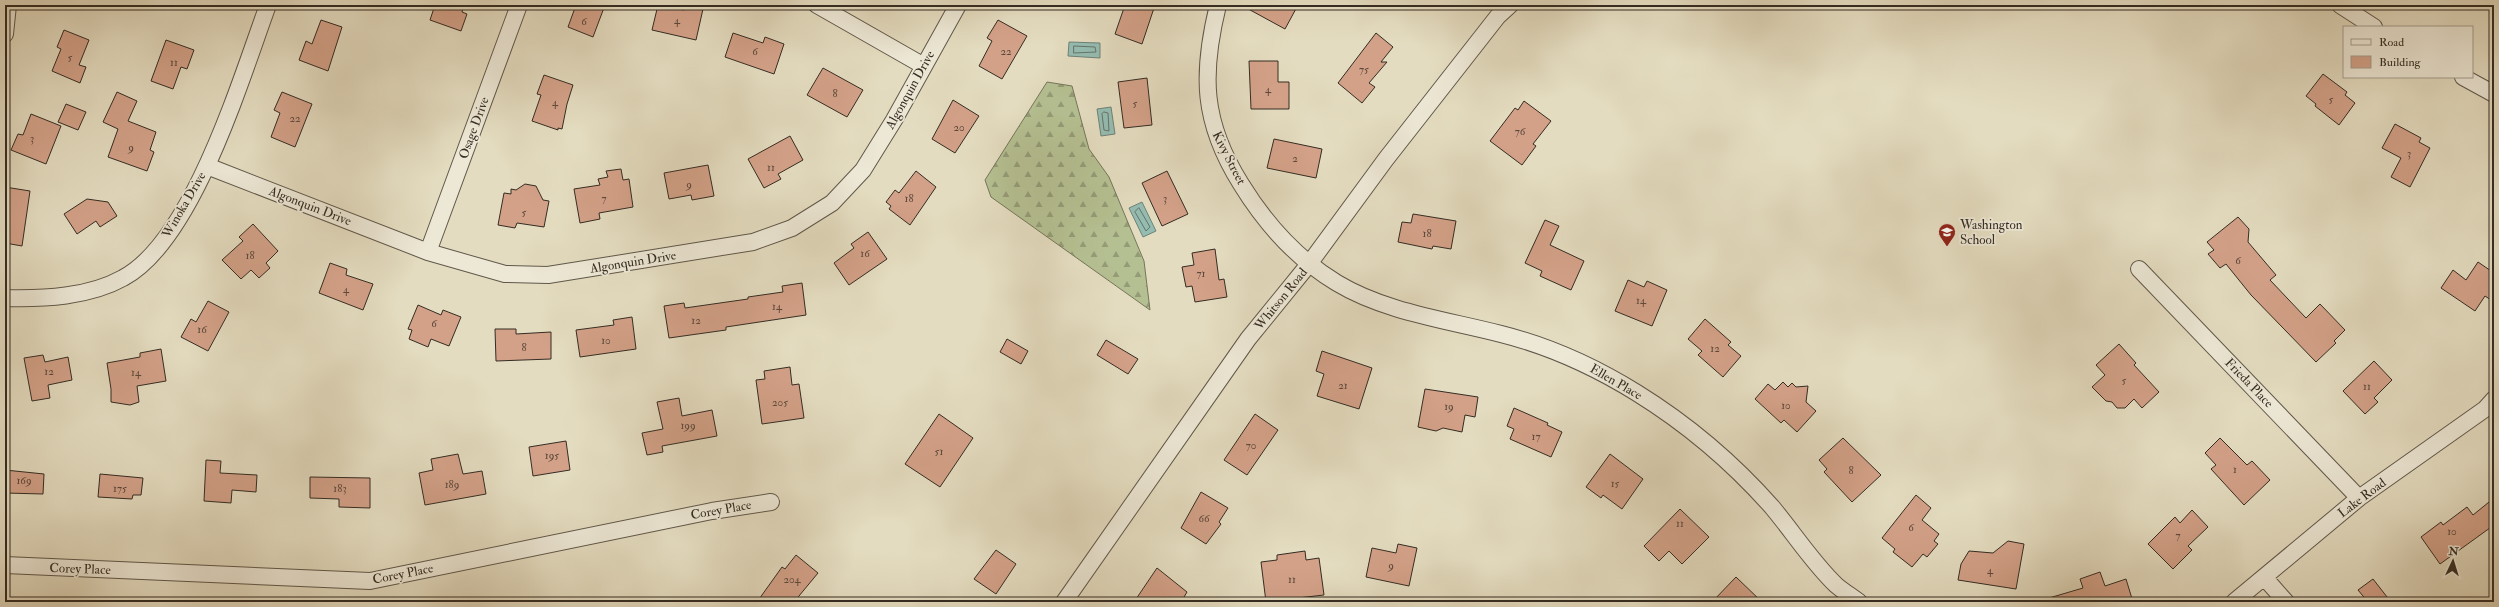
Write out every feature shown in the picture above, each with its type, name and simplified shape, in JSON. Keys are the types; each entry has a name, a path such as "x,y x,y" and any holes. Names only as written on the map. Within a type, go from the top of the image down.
{"street":[{"path":"5,34 8,5"},
{"name":"Winoka Drive","path":"5,298 65,295 96,289 124,278 156,252 183,212 207,166 268,5"},
{"name":"Osage Drive","path":"428,252 519,5"},
{"path":"817,5 924,66"},
{"name":"Algonquin Drive","path":"207,166 428,252 504,274 548,275 753,242 792,228 832,203 863,170 894,120 958,5"},
{"name":"Kivy Street","path":"1218,5 1211,35 1206,78 1213,129 1233,170 1261,216 1309,264"},
{"name":"Whitson Road","path":"1064,602 1248,339 1309,264 1396,147 1498,16 1510,5"},
{"path":"2340,5 2372,26"},
{"path":"2464,78 2494,94"},
{"name":"Ellen Place","path":"1309,264 1339,284 1393,307 1504,335 1550,350 1596,369 1638,394 1696,434 1737,471 1771,507 1836,585 1859,602"},
{"name":"Frieda Place","path":"2139,269 2359,498"},
{"name":"Lake Road","path":"2234,602 2359,498 2485,409 2494,400"},
{"name":"Corey Place","path":"5,565 370,581 704,512 771,502"},
{"path":"2264,577 2286,602"}],"green space":[{"path":"1047,82 1072,86 1089,149 1109,177 1144,261 1150,310 991,197 985,180"}],"water":[{"path":"1069,42 1100,43 1100,58 1068,56"},
{"path":"1111,107 1115,134 1101,136 1097,109"},
{"path":"1142,202 1156,231 1143,237 1129,208"}],"building":[{"path":"435,5 464,5 462,12 467,14 461,31 430,20"},
{"path":"576,5 605,5 593,37 568,27"},
{"path":"658,5 684,10 685,5 703,9 696,40 652,30"},
{"path":"1125,5 1155,5 1142,44 1115,34"},
{"path":"1241,5 1298,5 1285,29"},
{"path":"321,20 342,27 328,71 299,60 306,41 312,44"},
{"path":"998,20 1027,36 1002,79 979,66 992,41 987,38"},
{"path":"64,30 89,40 79,65 86,67 80,83 52,71 61,49 57,47"},
{"path":"733,33 763,43 765,37 784,44 774,74 725,57"},
{"path":"1376,33 1393,47 1381,62 1387,62 1369,83 1375,87 1362,103 1338,83"},
{"path":"166,40 194,50 187,69 181,67 173,89 151,81"},
{"path":"1249,61 1278,61 1278,82 1289,82 1289,109 1251,109"},
{"path":"823,68 863,90 847,117 807,95"},
{"path":"2323,74 2347,92 2345,95 2355,103 2339,125 2315,106 2316,104 2306,96"},
{"path":"544,75 573,85 567,104 562,129 558,128 558,130 532,121 541,95 537,94"},
{"path":"1147,78 1152,125 1124,128 1118,82"},
{"path":"117,92 137,101 128,121 156,132 150,150 154,152 147,171 108,157 118,129 103,122"},
{"path":"282,92 312,104 295,147 271,137 280,113 274,110"},
{"path":"953,100 979,116 955,153 932,139"},
{"path":"1524,101 1551,121 1533,144 1536,146 1522,165 1490,141 1515,108 1518,110"},
{"path":"66,104 86,112 78,130 58,122"},
{"path":"31,114 61,126 46,164 11,150 18,134 23,135"},
{"path":"2395,124 2421,138 2419,142 2430,148 2410,187 2391,177 2401,158 2382,148"},
{"path":"790,136 803,160 778,174 781,179 764,188 748,159"},
{"path":"1274,139 1322,149 1316,178 1267,168"},
{"path":"708,165 714,196 692,200 691,195 669,199 664,173"},
{"path":"621,169 623,180 629,179 633,207 599,213 600,219 580,223 574,189 600,185 598,179 608,177 606,171"},
{"path":"916,171 936,187 910,225 889,209 891,206 886,202 895,190 899,193"},
{"path":"1167,171 1188,214 1162,226 1142,183"},
{"path":"525,184 536,186 543,200 549,201 544,227 517,223 515,228 498,225 504,193 511,194 511,189 516,190"},
{"path":"5,187 30,191 22,246 5,243"},
{"path":"87,199 108,202 117,216 100,227 96,221 77,234 64,214"},
{"path":"1413,214 1456,221 1451,249 1433,246 1432,249 1398,242 1402,222 1411,223"},
{"path":"2238,217 2249,229 2248,242 2276,275 2270,280 2306,318 2320,304 2345,330 2334,341 2336,343 2316,362 2251,295 2226,264 2220,268 2208,254 2214,250 2207,242"},
{"path":"1545,220 1559,226 1550,245 1584,261 1571,290 1540,276 1542,271 1525,263"},
{"path":"253,224 278,251 266,263 270,268 259,278 251,270 241,279 222,260 243,241 239,237"},
{"path":"868,232 887,259 849,285 834,263 854,248 851,244"},
{"path":"1215,249 1219,280 1224,279 1227,297 1195,302 1192,286 1186,287 1182,267 1194,265 1192,253"},
{"path":"2478,262 2494,273 2494,302 2485,296 2475,311 2441,288 2453,270 2466,280"},
{"path":"330,263 347,269 346,275 373,284 363,310 319,293"},
{"path":"1628,280 1644,287 1647,281 1667,290 1652,326 1615,311"},
{"path":"802,283 806,315 726,327 726,330 669,338 664,306 684,303 685,308 748,299 748,297 783,292 782,286"},
{"path":"208,301 229,312 208,351 181,337 191,319 196,322"},
{"path":"418,305 441,315 443,310 461,317 449,346 431,339 428,347 409,339 412,330 408,329"},
{"path":"632,317 636,349 580,357 576,330 614,325 613,320"},
{"path":"1705,319 1731,342 1728,345 1741,356 1723,377 1698,355 1702,351 1688,339"},
{"path":"495,329 516,329 516,334 551,332 551,359 496,361"},
{"path":"1007,339 1028,351 1021,364 1000,352"},
{"path":"1106,340 1138,359 1128,374 1097,355"},
{"path":"2119,344 2136,363 2134,365 2159,392 2142,408 2134,399 2125,408 2117,408 2112,402 2106,401 2092,387 2105,375 2096,365"},
{"path":"161,349 166,381 137,386 139,402 130,405 111,402 111,389 107,363 140,357 140,353"},
{"path":"1322,351 1372,368 1359,409 1317,396 1324,374 1316,371"},
{"path":"43,355 45,362 68,357 72,380 48,385 50,398 32,401 24,358"},
{"path":"2374,361 2392,380 2374,398 2378,402 2365,414 2343,391"},
{"path":"790,367 792,385 799,384 804,418 762,424 756,380 765,379 764,371"},
{"path":"1783,382 1788,387 1792,383 1796,387 1808,386 1806,402 1816,411 1797,432 1784,420 1781,423 1755,399 1768,384 1775,390"},
{"path":"1425,389 1478,397 1475,417 1465,415 1462,432 1443,428 1436,431 1418,427"},
{"path":"679,398 682,416 712,410 717,436 662,446 663,452 647,455 642,433 663,429 657,402"},
{"path":"1514,408 1548,423 1547,425 1562,432 1551,457 1510,439 1514,429 1507,426"},
{"path":"939,414 973,438 940,487 905,464"},
{"path":"1255,414 1278,430 1247,475 1224,460"},
{"path":"1843,438 1881,475 1852,502 1824,472 1827,469 1819,460"},
{"path":"2220,438 2247,465 2252,461 2270,480 2244,505 2211,469 2216,465 2205,453"},
{"path":"566,441 570,470 533,476 529,447"},
{"path":"458,454 463,474 482,471 486,494 425,505 419,473 433,470 431,459"},
{"path":"1610,454 1643,479 1622,509 1603,495 1601,498 1586,487"},
{"path":"206,460 221,461 220,473 257,475 256,492 232,490 231,503 204,501"},
{"path":"5,470 44,474 43,494 5,493"},
{"path":"100,474 143,478 141,495 133,495 132,499 98,497"},
{"path":"310,477 370,478 370,508 339,507 339,499 310,498"},
{"path":"1201,492 1228,508 1219,522 1221,524 1206,544 1181,528"},
{"path":"1916,495 1931,508 1922,520 1939,534 1934,541 1938,544 1927,557 1923,554 1912,567 1893,552 1895,549 1882,538"},
{"path":"2494,498 2494,525 2440,564 2421,537 2441,522 2443,525 2467,507 2473,515"},
{"path":"1680,509 1709,537 1682,564 1669,551 1659,561 1644,546"},
{"path":"2192,510 2208,527 2188,546 2192,550 2173,569 2148,544 2175,517 2180,523"},
{"path":"2008,541 2024,544 2016,589 1958,580 1961,564 1969,551 1993,553"},
{"path":"1398,544 1417,548 1409,586 1366,577 1372,548 1396,553"},
{"path":"996,550 1016,564 996,594 974,579"},
{"path":"1305,551 1306,560 1319,558 1324,595 1298,598 1298,602 1266,602 1261,562 1277,560 1277,555"},
{"path":"796,555 818,573 794,602 757,602 782,567 785,569"},
{"path":"1157,568 1187,592 1181,602 1134,602"},
{"path":"2100,572 2105,586 2126,579 2133,602 2050,602 2049,598 2083,588 2080,579"},
{"path":"1736,577 1762,602 1712,602"},
{"path":"2373,579 2391,602 2368,602 2358,590"}],"place":[{"name":"Washington School","path":"1947,247"}]}
